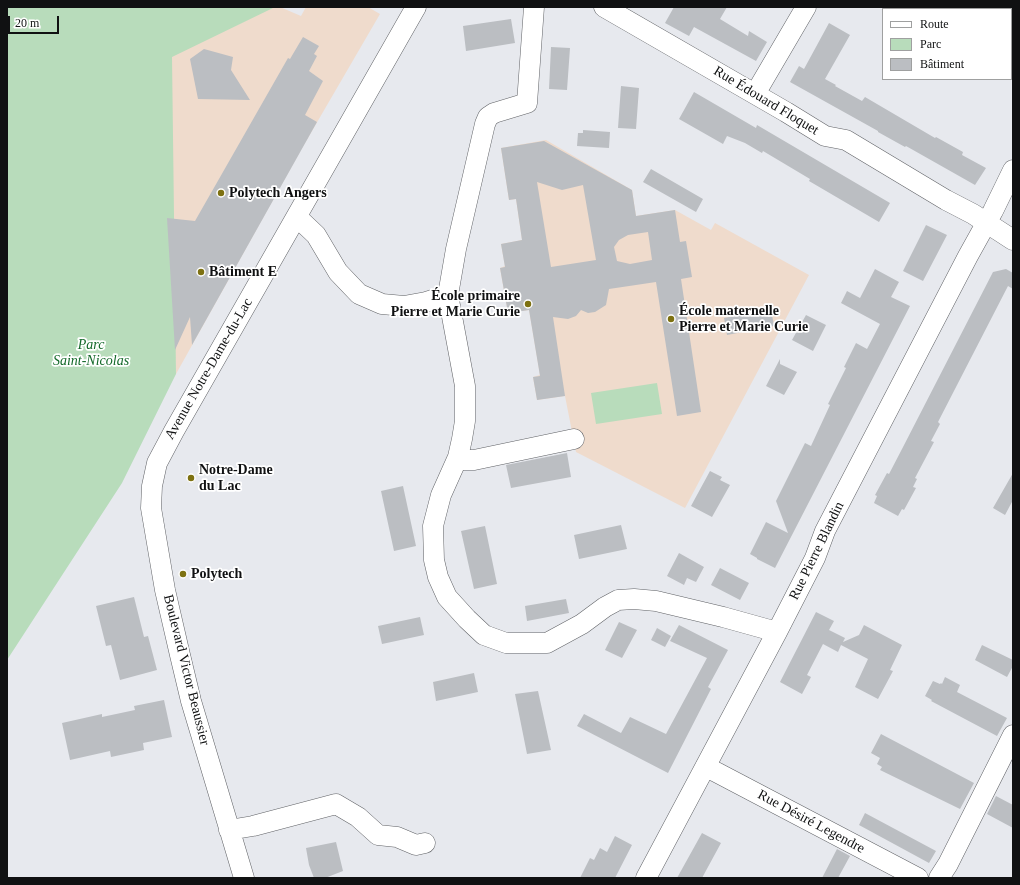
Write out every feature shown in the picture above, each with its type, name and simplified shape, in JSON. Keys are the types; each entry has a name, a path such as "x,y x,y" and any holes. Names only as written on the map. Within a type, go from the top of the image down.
{"street":[{"name":"Avenue Notre-Dame-du-Lac","path":"151,508 152,486 157,463 416,7"},
{"path":"534,7 527,103 500,110 488,117 484,124 460,229 448,295 465,386 465,421 458,457 441,495 434,526 434,560 438,577 447,597 468,620 484,635 506,643 547,643 582,624 604,606 618,600 634,598 656,601 777,632"},
{"name":"Rue Édouard Floquet","path":"604,7 756,94 825,136 846,140 987,223 1013,240"},
{"path":"756,94 806,7"},
{"name":"Rue Pierre Blandin","path":"646,878 777,632 815,558 825,531 968,256 987,223 1013,170"},
{"path":"297,216 316,235 338,272 359,294 382,304 404,306 426,302 448,295"},
{"path":"458,457 463,460 474,460 574,439"},
{"name":"Boulevard Victor Beaussier","path":"151,508 166,590 191,701 244,878"},
{"path":"939,878 948,864 1013,735"},
{"name":"Rue Désiré Legendre","path":"704,767 918,878"},
{"path":"229,830 253,826 336,804 358,817 378,835 397,837 416,845 425,843"}],"shaded area":[{"name":"Polytech Angers","path":"166,7 280,7 301,16 306,7 368,7 380,14 298,155 176,374 167,218"},
{"path":"546,140 632,190 636,216 675,210 711,230 715,223 809,275 685,508 576,452 565,396 537,400 533,377 540,375 529,310 508,313 500,268 505,266 501,244 522,240 516,199 509,200 501,148"}],"green space":[{"name":"Parc Saint-Nicolas","path":"7,7 275,7 172,57 176,374 122,483 7,660"},
{"path":"657,383 662,414 596,424 591,393"}],"building":[{"path":"674,7 727,7 720,19 748,36 749,31 767,42 756,61 694,27 689,36 665,23"},
{"path":"511,19 515,43 466,51 463,26"},
{"path":"829,23 850,35 825,79 862,101 865,97 935,138 936,137 963,152 962,155 986,168 975,185 790,82 799,66 804,69"},
{"path":"303,37 319,46 314,54 317,56 309,71 323,81 305,115 317,122 192,345 190,317 175,350 167,218 195,221 288,58 290,59"},
{"path":"551,47 570,48 567,90 549,89"},
{"path":"204,49 233,57 231,70 250,100 198,99 190,59"},
{"path":"621,86 639,88 636,129 618,128"},
{"path":"694,92 756,128 757,125 890,203 879,222 809,181 810,179 763,151 762,153 745,143 727,136 723,144 679,119"},
{"path":"583,130 610,132 609,148 577,146 578,133 583,133"},
{"path":"544,141 632,190 636,216 675,210 680,242 686,241 692,277 681,279 701,412 677,416 656,282 609,289 606,305 595,312 588,313 581,310 576,316 568,319 553,317 565,396 537,400 533,377 540,376 529,310 508,313 500,268 505,267 501,244 522,240 516,199 509,200 501,148","holes":["537,182 562,190 583,185 596,260 551,267","648,232 652,260 630,264 617,261 614,247 619,240 628,235"]},
{"path":"651,169 703,199 696,212 643,182"},
{"path":"926,225 947,235 923,281 903,271"},
{"path":"875,269 899,282 891,297 910,306 775,568 750,554 766,522 788,533 776,501 805,443 811,446 830,405 828,404 846,368 844,367 856,343 867,349 880,324 841,303 847,291 860,298"},
{"path":"1006,269 1013,273 1013,289 1008,286 938,422 940,424 931,441 934,442 915,478 917,479 913,487 916,488 904,510 902,509 898,516 874,503 877,496 875,495 887,473 889,474 993,272"},
{"path":"771,309 774,326 727,335 724,318"},
{"path":"806,315 826,325 813,351 792,340"},
{"path":"780,359 780,364 797,372 784,395 766,386"},
{"path":"567,453 571,477 511,488 506,465"},
{"path":"710,471 722,477 720,480 730,485 712,517 691,506"},
{"path":"1013,473 1013,500 1005,515 993,508"},
{"path":"403,486 416,546 394,551 381,491"},
{"path":"621,525 627,549 579,559 574,535"},
{"path":"485,526 497,584 474,589 461,531"},
{"path":"679,553 704,567 696,582 687,578 684,585 667,576"},
{"path":"720,568 749,583 740,600 711,585"},
{"path":"134,597 144,637 148,636 157,670 120,680 111,645 106,646 96,606"},
{"path":"566,599 569,613 527,621 525,606"},
{"path":"816,612 834,621 829,630 845,638 843,642 859,635 864,625 902,645 890,670 893,671 878,699 855,687 868,659 841,645 838,652 823,644 807,675 811,677 802,694 780,682"},
{"path":"420,617 424,635 382,644 378,626"},
{"path":"619,622 637,630 622,658 605,650"},
{"path":"679,625 728,650 708,687 711,689 668,773 577,726 584,714 621,733 630,717 666,734 707,658 670,641"},
{"path":"657,628 671,636 665,647 651,640"},
{"path":"982,645 1013,660 1013,666 1007,677 975,660"},
{"path":"474,673 478,692 436,701 433,682"},
{"path":"945,677 960,685 957,692 1007,718 997,736 931,701 932,700 925,696 933,681 942,684"},
{"path":"538,691 551,750 527,754 515,694"},
{"path":"164,700 172,737 143,743 144,750 111,757 110,751 70,760 62,723 102,714 102,717 135,710 134,706"},
{"path":"881,734 974,783 960,809 880,770 882,767 877,764 880,758 871,753"},
{"path":"996,796 1013,805 1013,828 987,814"},
{"path":"865,813 936,851 929,863 859,825"},
{"path":"702,833 721,843 702,878 677,878"},
{"path":"615,836 632,845 615,878 580,878 590,858 594,860 600,848 607,852"},
{"path":"336,842 343,871 325,878 314,878 309,865 306,848"},
{"path":"837,849 850,856 838,878 822,878"}],"place":[{"name":"Polytech Angers","path":"221,193"},
{"name":"Bâtiment E","path":"201,272"},
{"name":"École primaire Pierre et Marie Curie","path":"528,304"},
{"name":"École maternelle Pierre et Marie Curie","path":"671,319"},
{"name":"Notre-Dame du Lac","path":"191,478"},
{"name":"Polytech","path":"183,574"}]}
